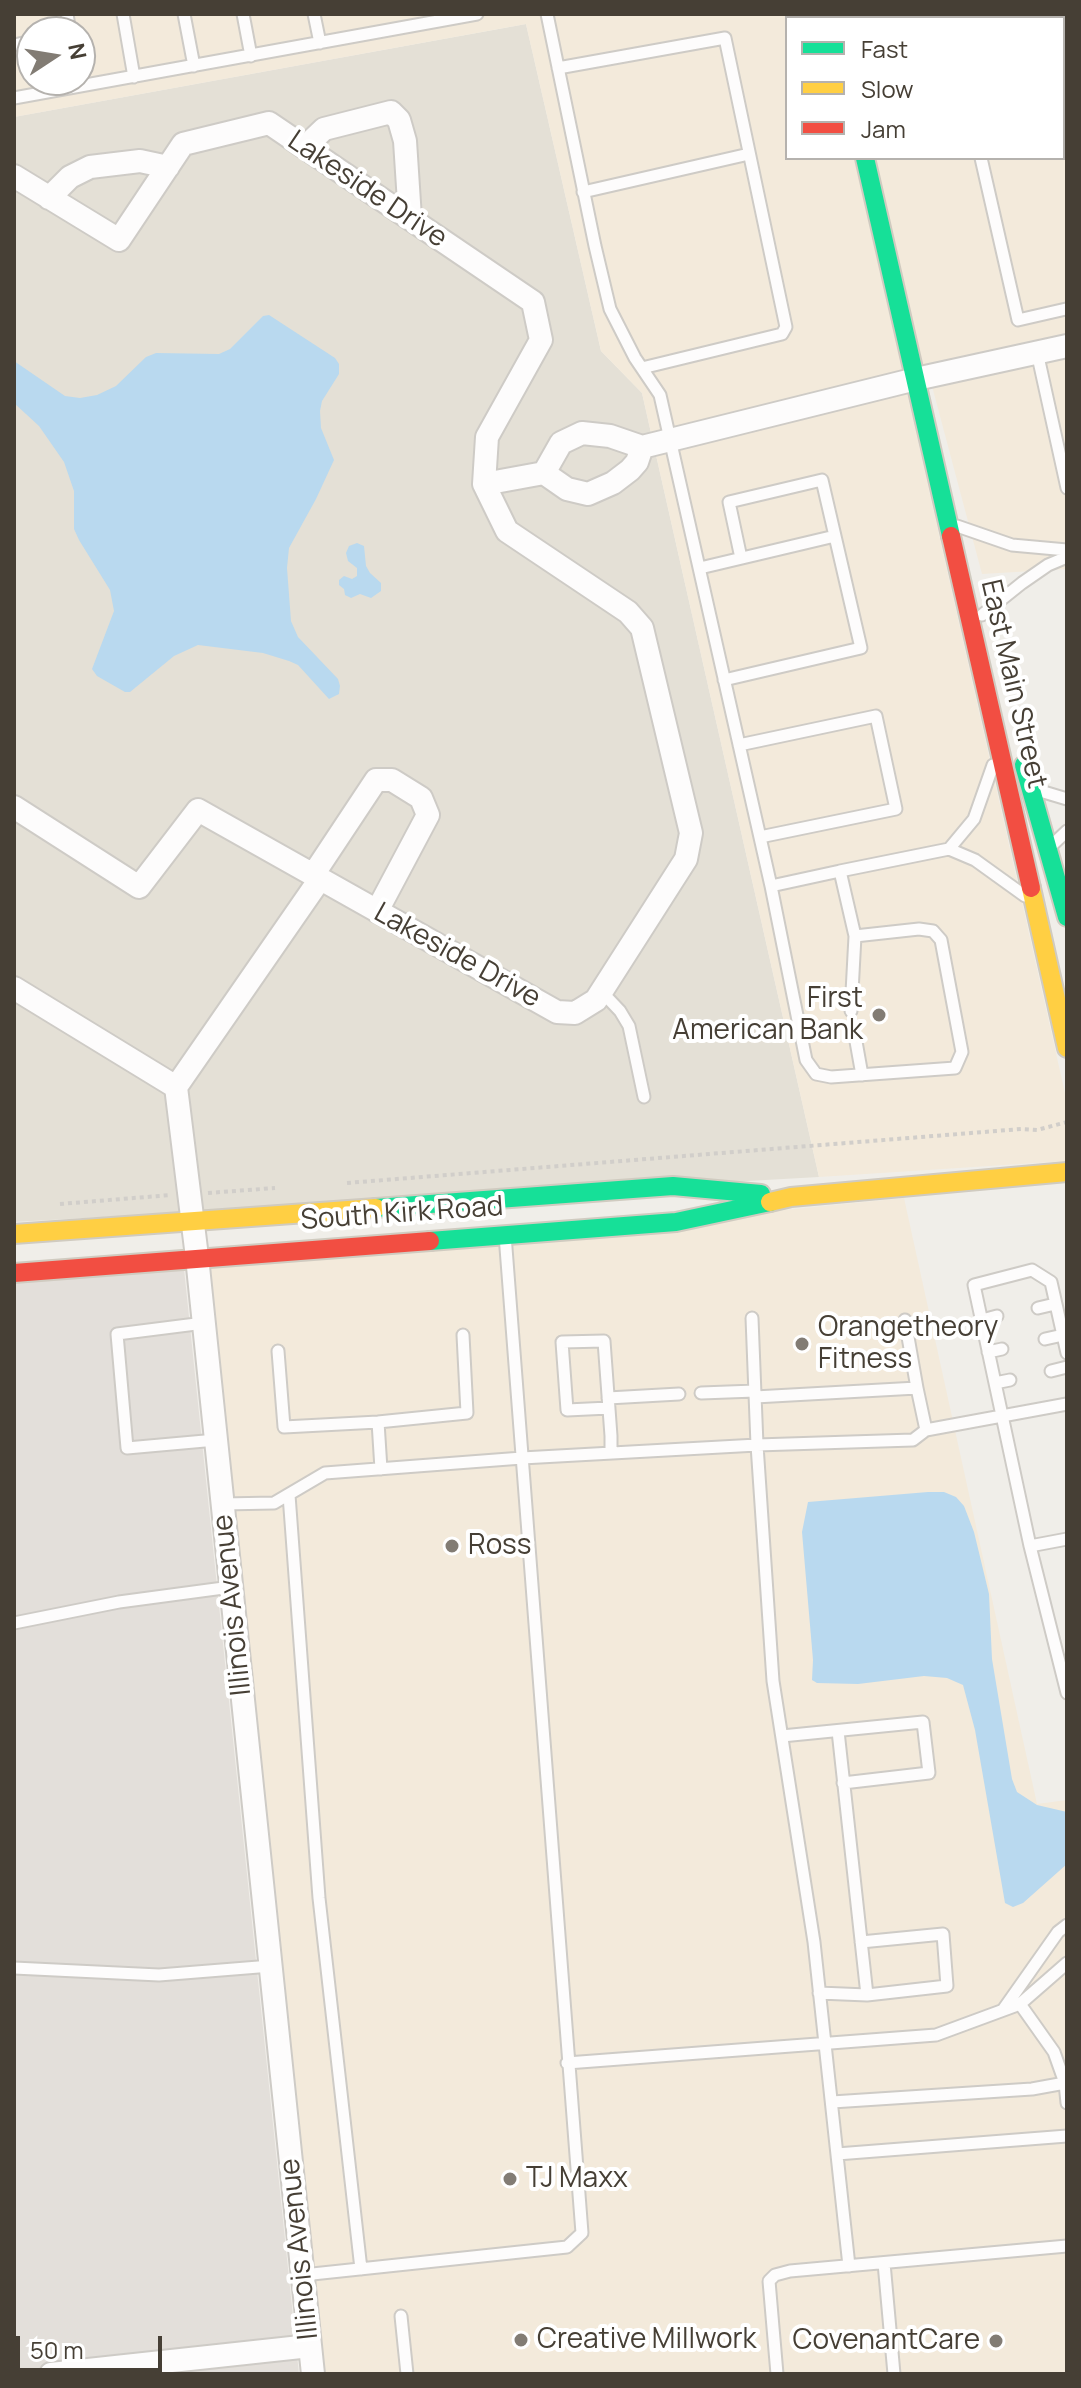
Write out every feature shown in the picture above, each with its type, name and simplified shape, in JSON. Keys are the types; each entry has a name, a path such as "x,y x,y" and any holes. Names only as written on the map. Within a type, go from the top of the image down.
{"main road":[{"name":"East Main Street","path":"865,160 1067,1048"},
{"name":"East Main Street","path":"916,379 1011,716"},
{"name":"East Main Street","path":"1019,745 1067,917"},
{"name":"South Kirk Road","path":"14,1273 676,1222 791,1197 1067,1172"},
{"name":"South Kirk Road","path":"14,1234 673,1186 791,1197"}],"street":[{"path":"305,147 324,129 391,112 399,120 405,141 410,218"},
{"name":"Lakeside Drive","path":"14,176 119,240 183,144 269,123 533,302 541,340 487,437 484,484 507,531 628,612 642,628 691,833 686,859 602,992 596,1000 575,1013 557,1012 198,810 139,887 14,807"},
{"path":"49,198 70,177 90,167 140,161 168,167"},
{"path":"544,473 561,443 582,433 610,436 642,447 916,379 1067,346"},
{"path":"484,484 544,473 567,489 588,494 613,483 630,470 637,462 642,447"},
{"path":"14,988 176,1087 316,877 376,780 392,780 421,798 428,815 377,911"},
{"name":"Illinois Avenue","path":"176,1087 197,1257 313,2374"},
{"path":"51,2374 310,2346"}],"lane":[{"path":"123,14 134,77"},
{"path":"184,14 194,66"},
{"path":"243,14 251,56"},
{"path":"314,14 320,43"},
{"path":"96,81 134,77 477,14"},
{"path":"547,14 610,309 660,395 671,439 771,886 806,1060 816,1074 831,1077 955,1068 962,1052 941,940 933,931 919,929 855,936"},
{"path":"558,68 725,38 786,327 782,334 642,368"},
{"path":"583,192 749,154"},
{"path":"981,160 1018,320 1066,309"},
{"path":"1037,352 1067,488"},
{"path":"724,680 861,648 822,480 729,502 741,558"},
{"path":"957,526 1012,545 1067,550"},
{"path":"700,568 835,536"},
{"path":"982,615 1048,565 1067,557"},
{"path":"739,745 876,716 896,809 760,837"},
{"path":"949,849 974,819 998,749"},
{"path":"1031,788 1067,799"},
{"path":"1048,849 1067,831"},
{"path":"771,886 949,849 975,860 1034,904"},
{"path":"840,871 855,936 851,1011"},
{"path":"602,992 629,1026 644,1097"},
{"path":"855,1036 862,1075"},
{"path":"303,2275 567,2247 582,2233 505,1235"},
{"path":"1067,1353 1051,1282 1032,1270 974,1285 1030,1546 1067,1693"},
{"path":"1038,1308 1055,1304"},
{"path":"982,1320 997,1316"},
{"path":"752,1318 773,1681 810,1914 827,2045 849,2266"},
{"path":"905,1320 926,1430"},
{"path":"204,1323 117,1334 127,1448 216,1440"},
{"path":"278,1351 284,1427 378,1422 467,1413 463,1335"},
{"path":"1045,1339 1063,1335"},
{"path":"611,1453 608,1403 604,1341 562,1342 567,1410 608,1403 679,1394"},
{"path":"988,1352 1002,1349"},
{"path":"1051,1371 1067,1367"},
{"path":"995,1383 1010,1380"},
{"path":"701,1393 917,1388"},
{"path":"223,1504 274,1503 325,1473 611,1453 913,1440 926,1430 1067,1404"},
{"path":"378,1422 381,1469"},
{"path":"289,1495 319,1898 361,2269"},
{"path":"1030,1546 1067,1539"},
{"path":"14,1623 119,1602 231,1587"},
{"path":"782,1736 923,1722 929,1773 843,1783"},
{"path":"838,1731 867,1995"},
{"path":"1003,2010 1058,1932 1067,1925"},
{"path":"819,1993 867,1995 947,1986 943,1934 861,1942"},
{"path":"567,2063 936,2035 1020,2004 1067,1963"},
{"path":"14,1968 159,1975 271,1966"},
{"path":"1020,2004 1063,2066 1067,2103"},
{"path":"832,2102 1032,2089 1065,2083"},
{"path":"837,2154 1067,2136"},
{"path":"777,2374 769,2281 775,2275 790,2271 1067,2246"},
{"path":"884,2263 894,2374"},
{"path":"401,2316 407,2374"}],"path":[{"path":"340,1184 1037,1130 1067,1122"},
{"path":"58,1204 279,1188"}],"shaded area":[{"path":"14,14 821,14 785,16 785,160 854,160 1067,1102 1067,1161 819,1177 642,393 601,351 526,24 14,117"},
{"path":"1067,14 1067,337 923,370 874,160 1065,160 1065,16 842,16"},
{"path":"526,24 601,351 642,393 819,1177 14,1222 14,117"},
{"path":"1067,352 1067,569 982,574 932,386"},
{"path":"904,1198 1037,1804 1067,1800 1067,2374 322,2374 207,1268"},
{"path":"184,1269 299,2374 14,2374 14,1283"}],"water":[{"path":"269,315 335,358 339,364 339,374 322,401 320,411 321,428 334,460 289,548 287,568 291,621 298,637 338,679 339,694 329,699 298,665 289,661 263,653 198,645 174,656 130,692 125,692 97,676 92,669 114,611 110,590 74,529 74,491 64,462 39,426 14,403 14,361 65,396 80,398 97,395 116,386 146,357 156,353 219,354 230,349 263,316"},
{"path":"357,543 364,546 366,566 381,583 381,591 371,598 360,594 351,598 339,585 339,580 344,576 352,579 357,576 357,568 348,561 346,553 349,546"},
{"path":"944,1492 956,1497 964,1506 974,1532 989,1594 992,1659 1012,1779 1017,1792 1037,1805 1067,1812 1067,1864 1023,1903 1013,1907 1005,1903 975,1730 963,1685 947,1678 924,1676 858,1684 817,1683 812,1680 802,1532 808,1502"}],"traffic: fast":[{"path":"865,160 951,536"},
{"path":"1024,765 1067,917"},
{"path":"376,1208 673,1186 761,1194"},
{"path":"430,1241 676,1222 770,1202"}],"traffic: slow":[{"path":"1031,888 1067,1048"},
{"path":"770,1202 791,1197 1067,1172"},
{"path":"14,1234 376,1208"}],"traffic: jam":[{"path":"951,536 1031,888"},
{"path":"14,1273 430,1241"}],"place":[{"name":"First American Bank","path":"879,1015"},
{"name":"Orangetheory Fitness","path":"802,1344"},
{"name":"Ross","path":"452,1546"},
{"name":"TJ Maxx","path":"510,2179"},
{"name":"Creative Millwork","path":"521,2340"},
{"name":"CovenantCare","path":"996,2341"}]}
